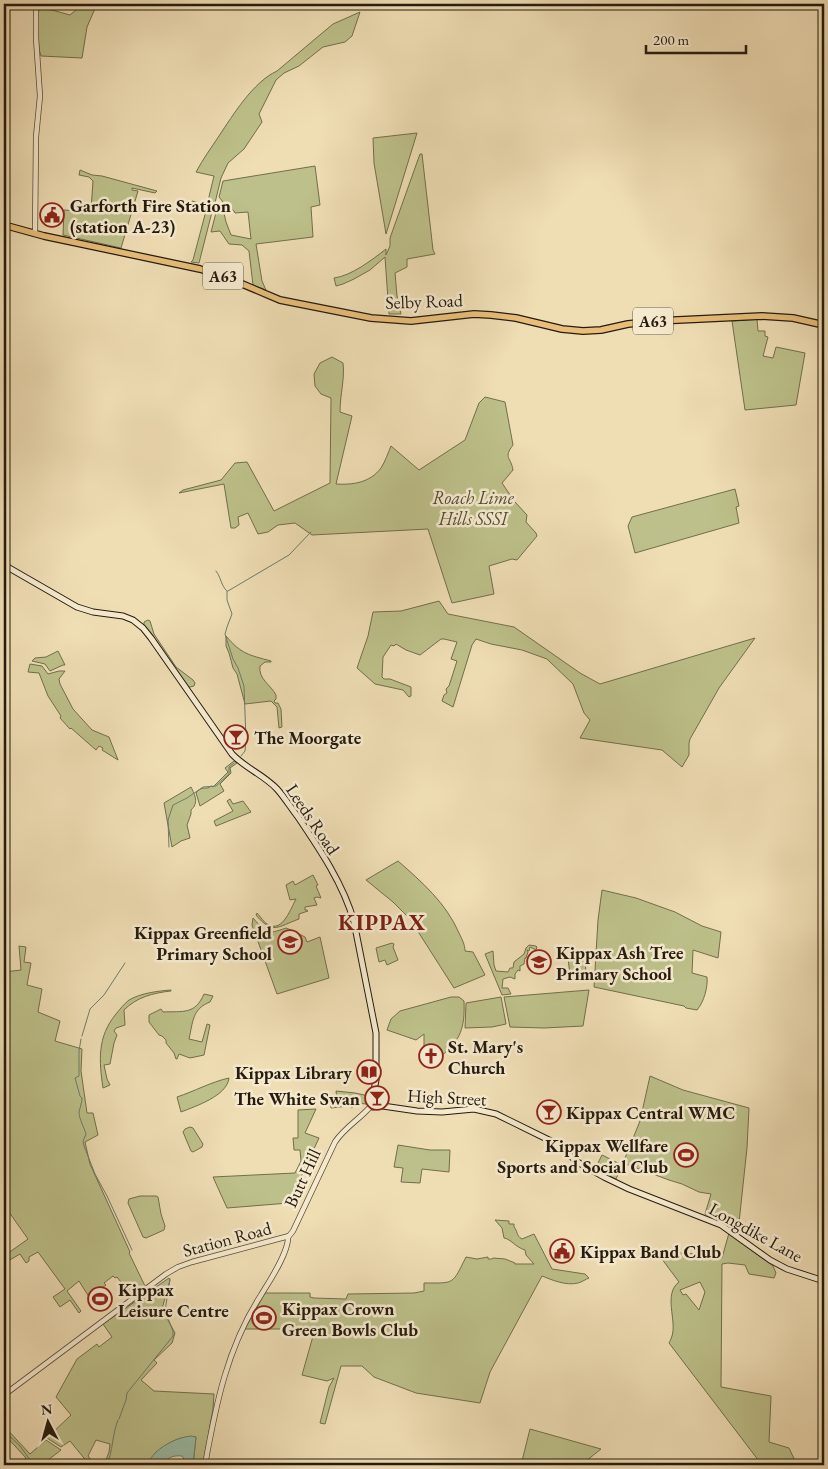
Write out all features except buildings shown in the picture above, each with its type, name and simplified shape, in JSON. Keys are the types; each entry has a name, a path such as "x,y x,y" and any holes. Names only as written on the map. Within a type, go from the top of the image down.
{"highway":[{"name":"Selby Road","path":"4,226 200,269 228,278 286,302 381,319 410,321 462,315 492,315 516,318 562,329 584,331 657,321 762,316 793,318 824,325"}],"main road":[{"name":"Leeds Road","path":"4,565 77,607 93,612 123,616 139,624 151,638 232,754 269,781 278,790 314,841 346,898 352,914 376,1033 376,1080 373,1105"},
{"name":"High Street","path":"373,1105 424,1112 471,1109 490,1112 555,1143 579,1163 591,1170"},
{"name":"Longdike Lane","path":"591,1170 629,1189 716,1222 730,1230 770,1260 787,1269 824,1281"}],"street":[{"path":"36,4 36,38 40,78 40,103 36,136 36,234"},
{"name":"Butt Hill","path":"205,1465 220,1388 236,1340 278,1265 288,1244 288,1236 293,1232 335,1142 341,1133 373,1105"},
{"name":"Station Road","path":"4,1395 178,1267 288,1236"}],"green space":[{"path":"83,4 97,4 87,27 82,58 41,56 38,38 39,6 43,6 43,9 70,15"},
{"path":"360,12 352,36 345,42 323,47 299,66 284,73 276,80 259,114 262,122 244,149 228,163 221,178 214,207 212,206 211,208 192,203 192,201 207,205 214,176 196,172 244,100 268,76 277,71 333,24"},
{"path":"417,133 386,234 374,163 373,138"},
{"path":"420,154 422,154 435,254 407,259 407,267 395,273 401,314 389,314 385,257 370,270 343,284 336,286 334,278 354,271 386,249 386,255 390,246 390,238"},
{"path":"315,166 320,205 311,207 313,237 256,244 262,281 266,290 253,285 249,251 242,245 229,244 220,231 211,232 218,205 223,209 231,235 251,239 248,212 235,213 219,197 223,181"},
{"path":"80,170 92,175 157,191 155,193 132,188 132,190 138,191 121,248 63,235 64,210 88,212 91,210 93,181 89,177 79,175"},
{"path":"192,205 211,209 210,212 212,212 199,263 191,262 206,211 191,207"},
{"path":"757,319 758,331 765,331 765,336 768,337 763,356 773,358 776,347 805,353 796,405 745,410 732,321"},
{"name":"Roach Lime Hills SSSI","path":"332,357 343,363 340,412 352,416 336,484 360,482 372,477 381,468 391,446 419,470 465,440 479,403 485,397 505,402 513,445 508,453 508,458 513,470 502,483 527,515 526,522 537,536 517,560 512,559 489,566 494,594 452,603 428,529 312,535 295,523 278,525 268,532 258,534 248,513 238,517 239,525 231,528 224,484 179,493 183,490 221,480 235,463 247,462 274,511 330,483 331,398 321,394 315,386 314,374 320,363"},
{"path":"735,489 739,506 736,507 739,523 635,553 628,526 632,517"},
{"path":"439,601 448,614 514,627 580,673 600,684 755,638 719,688 690,739 689,755 682,767 662,750 580,738 590,720 584,713 573,684 547,659 522,650 476,639 472,645 453,707 442,701 447,693 446,689 449,686 457,661 451,659 457,642 441,639 420,655 396,644 394,646 391,645 383,657 382,677 411,687 411,696 409,697 403,690 375,684 357,668 368,636 373,612 401,611"},
{"path":"148,620 154,634 176,667 193,680 194,686 187,687 144,626 144,622"},
{"path":"226,636 236,647 246,653 271,661 265,662 260,666 260,671 276,695 274,701 278,703 281,709 282,727 279,728 277,707 271,701 245,704 237,674 233,668 226,646"},
{"path":"58,651 65,665 50,671 45,664 32,661 35,658 46,657"},
{"path":"30,664 42,666 48,674 65,671 59,679 60,684 73,709 92,730 109,737 118,760 99,746 96,750 70,729 60,718 61,716 48,696 39,673 28,672"},
{"path":"234,761 237,763 230,768 231,773 220,784 224,791 200,806 196,793 199,790 213,787 228,772 225,768"},
{"path":"191,787 196,802 191,810 187,825 190,838 172,847 164,803"},
{"path":"230,799 233,804 243,801 251,812 216,826 214,821 233,811 227,801"},
{"path":"398,861 424,885 447,912 454,922 465,951 473,952 485,975 454,988 410,919 366,880"},
{"path":"313,875 321,898 314,898 317,905 305,907 305,910 308,911 299,914 299,919 276,928 267,925 256,915 257,913 269,925 278,925 286,918 296,899 290,900 286,885 293,881 295,885"},
{"path":"602,890 636,898 721,932 718,958 693,950 692,973 707,977 705,994 697,1010 594,987 598,920"},
{"name":"Kippax Greenfield Primary School","path":"253,918 267,932 286,928 298,936 299,934 305,937 307,942 320,937 329,978 277,994 252,925"},
{"path":"394,944 393,947 398,960 387,965 385,960 379,962 376,948"},
{"path":"529,945 536,946 536,950 530,947 529,951 527,950 524,964 520,966 520,971 518,970 515,974 515,979 510,977 503,979 502,988 508,988 511,994 502,995 485,954 493,951 496,971 508,972 510,968 513,968 514,962 524,954"},
{"path":"19,946 26,947 24,962 31,963 27,985 42,989 38,1012 60,1021 55,1041 82,1049 81,1071 87,1113 93,1113 98,1135 85,1142 90,1164 145,1286 132,1297 126,1293 128,1291 117,1277 113,1276 104,1283 106,1285 89,1297 79,1281 67,1291 81,1311 79,1313 70,1300 60,1307 53,1297 65,1289 38,1252 29,1257 29,1261 26,1263 20,1254 8,1261 4,1256 28,1239 4,1205 4,972 21,970"},
{"path":"585,957 586,973 570,975 568,958"},
{"path":"171,990 140,999 124,1010 125,1025 116,1028 114,1031 117,1035 110,1064 104,1065 110,1085 103,1088 100,1059 102,1040 110,1023 129,1000 144,994"},
{"path":"589,990 583,1026 510,1027 504,997"},
{"path":"204,994 213,996 210,1002 196,1012 189,1039 202,1042 207,1024 210,1025 204,1055 190,1058 179,1054 176,1059 166,1040 159,1035 149,1022 149,1015 161,1009 163,1012 192,1009 197,1006"},
{"path":"451,997 459,997 464,1001 464,1019 457,1039 440,1057 439,1051 424,1051 424,1034 416,1040 387,1030 391,1019 400,1011"},
{"path":"501,997 506,1024 492,1027 465,1028 466,1003"},
{"name":"Kippax Wellfare Sports and Social Club","path":"650,1076 683,1090 749,1108 747,1148 738,1232 705,1214 711,1194 699,1192 623,1163 640,1121"},
{"path":"229,1078 223,1090 210,1100 181,1112 177,1097"},
{"path":"336,1091 369,1096 366,1104 357,1103 352,1108 349,1106 331,1108 330,1100 337,1099"},
{"path":"316,1109 305,1133 319,1138 289,1203 227,1208 213,1177 295,1173 301,1161 300,1150 294,1150 293,1138 298,1138 298,1110"},
{"path":"190,1127 193,1128 203,1144 202,1147 193,1152 183,1132"},
{"path":"398,1145 430,1150 450,1150 449,1172 422,1169 420,1183 401,1182 403,1168 394,1167"},
{"path":"602,1155 622,1165 616,1179 595,1169"},
{"path":"140,1196 158,1197 165,1226 164,1230 146,1238 143,1237 128,1203 129,1199"},
{"path":"495,1220 509,1221 509,1224 514,1224 518,1235 522,1239 534,1234 552,1269 585,1274 589,1278 578,1283 569,1284 542,1276 490,1372 480,1403 416,1393 374,1377 362,1366 341,1366 325,1424 320,1423 329,1387 334,1378 327,1381 302,1375 315,1329 245,1329 265,1293 310,1293 310,1297 314,1298 346,1299 348,1294 414,1293 424,1291 424,1283 442,1283 455,1278 466,1257 477,1259 488,1257 488,1259 505,1259 515,1264 534,1264 526,1255 525,1250 504,1238 502,1228"},
{"path":"729,1233 773,1266 776,1273 774,1278 749,1274 745,1265 722,1264 721,1387 771,1396 769,1442 789,1448 797,1465 762,1465 669,1343 673,1330 672,1293 674,1287 679,1282 656,1251 709,1255 722,1258","holes":["700,1282 705,1292 699,1310 686,1294 683,1295 680,1290"]},
{"path":"169,1278 162,1309 175,1333 172,1343 154,1360 157,1363 141,1380 154,1391 214,1394 203,1465 193,1465 196,1437 188,1437 168,1444 146,1465 104,1465 110,1444 96,1440 88,1456 93,1465 86,1465 88,1463 70,1441 61,1447 47,1438 71,1415 56,1397 77,1359 97,1344 99,1347 112,1337 103,1324"},
{"path":"4,1426 30,1454 46,1440 61,1450 48,1460 59,1465 20,1463 26,1458 4,1434"},
{"path":"530,1429 601,1449 581,1465 521,1465"}],"shaded area":[{"path":"191,1436 196,1437 193,1465 184,1465 185,1461 182,1456 176,1456 166,1460 161,1465 146,1465 164,1446 177,1439"}],"waterway":[{"path":"228,591 289,555 311,532"},
{"path":"216,571 223,587 227,591"},
{"path":"227,591 227,600 232,614 225,634 244,686 246,740 245,751 241,756"},
{"path":"169,847 168,820 173,805 203,787 216,786 229,774 229,767 234,763"},
{"path":"82,1036 90,1009 104,995 125,963"},
{"path":"81,1039 79,1076 75,1078 82,1098 79,1112 86,1134 83,1141 84,1146 95,1174 132,1250"},
{"path":"119,1419 127,1393 173,1336 173,1331 165,1311 170,1279"},
{"path":"107,1465 118,1420"},
{"path":"4,1431 20,1446 30,1460 52,1461 56,1465"}],"place":[{"name":"Garforth Fire Station (station A-23)","path":"52,215"},
{"name":"The Moorgate","path":"236,737"},
{"name":"Kippax Greenfield Primary School","path":"290,942"},
{"name":"Kippax Ash Tree Primary School","path":"539,962"},
{"name":"St. Mary's Church","path":"431,1056"},
{"name":"Kippax Library","path":"369,1072"},
{"name":"The White Swan","path":"377,1098"},
{"name":"Kippax Central WMC","path":"549,1112"},
{"name":"Kippax Wellfare Sports and Social Club","path":"686,1155"},
{"name":"Kippax Band Club","path":"562,1251"},
{"name":"Kippax Leisure Centre","path":"100,1299"},
{"name":"Kippax Crown Green Bowls Club","path":"264,1318"}],"district":[{"name":"KIPPAX","path":"382,922"}]}
